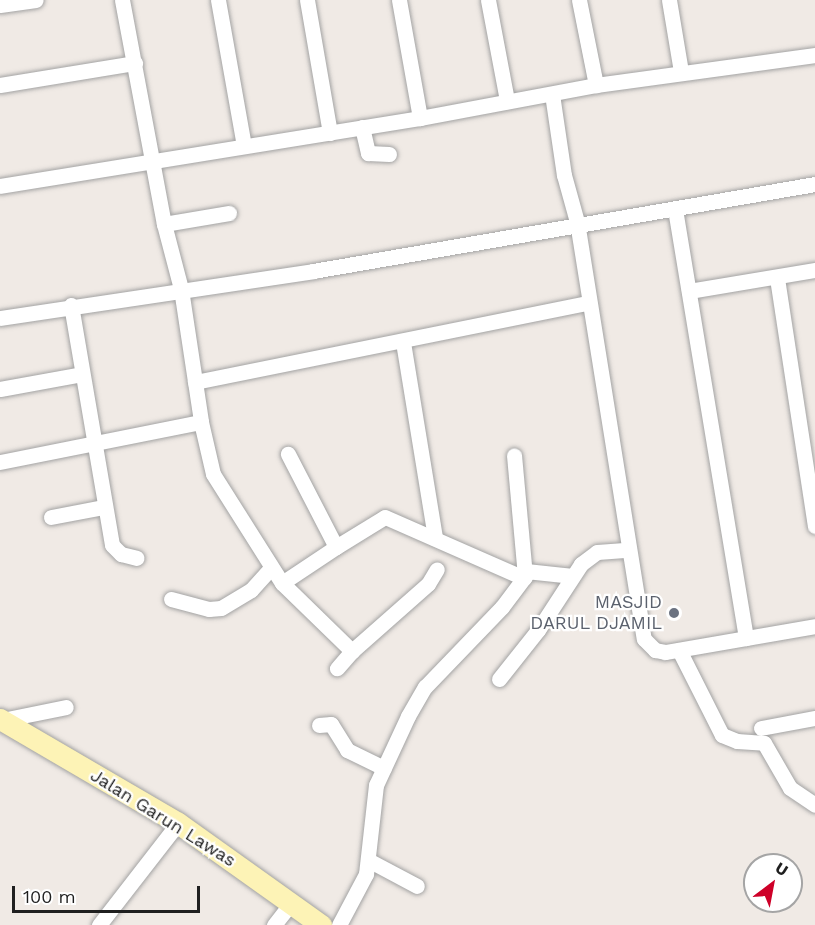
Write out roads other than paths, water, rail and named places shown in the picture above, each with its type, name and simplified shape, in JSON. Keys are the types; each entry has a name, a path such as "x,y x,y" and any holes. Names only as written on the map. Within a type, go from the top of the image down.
{"main road":[{"name":"Jalan Garun Lawas","path":"1,720 178,823 292,902 321,925"}],"street":[{"path":"0,5 36,0"},
{"path":"122,0 164,224 181,289 201,422 218,484 282,583 352,651"},
{"path":"218,0 244,146"},
{"path":"307,0 330,133"},
{"path":"399,0 420,118"},
{"path":"488,0 507,101"},
{"path":"579,0 596,85"},
{"path":"669,0 681,72"},
{"path":"0,186 420,118 596,85 815,55"},
{"path":"0,85 135,63"},
{"path":"552,94 564,175 577,222 588,303 644,639 655,650 680,650 815,626"},
{"path":"362,127 366,150 377,156 389,154"},
{"path":"0,318 71,305 323,269 577,222 675,209 815,184"},
{"path":"675,209 746,638"},
{"path":"164,224 229,213"},
{"path":"689,291 815,270"},
{"path":"777,278 815,526"},
{"path":"195,382 404,342 588,303"},
{"path":"71,305 96,442 104,507 113,548 137,558"},
{"path":"404,342 435,538"},
{"path":"0,389 82,374"},
{"path":"0,462 201,422"},
{"path":"288,454 336,548"},
{"path":"339,925 362,885 370,861 373,800 384,768 426,687 525,575 514,455"},
{"path":"51,517 104,507"},
{"path":"282,583 382,517 525,575 573,576"},
{"path":"499,679 581,564 597,552 628,550"},
{"path":"171,599 209,609 221,608 251,590 271,568"},
{"path":"337,668 352,651 428,584 437,569"},
{"path":"680,650 722,735 737,741 764,743 790,788 815,805"},
{"path":"1,720 66,707"},
{"path":"761,728 815,718"},
{"path":"319,725 330,723 346,750 384,768"},
{"path":"99,925 178,823"},
{"path":"370,861 417,886"},
{"path":"274,925 292,902"}],"place":[{"name":"MASJID DARUL DJAMIL","path":"674,613"}]}
